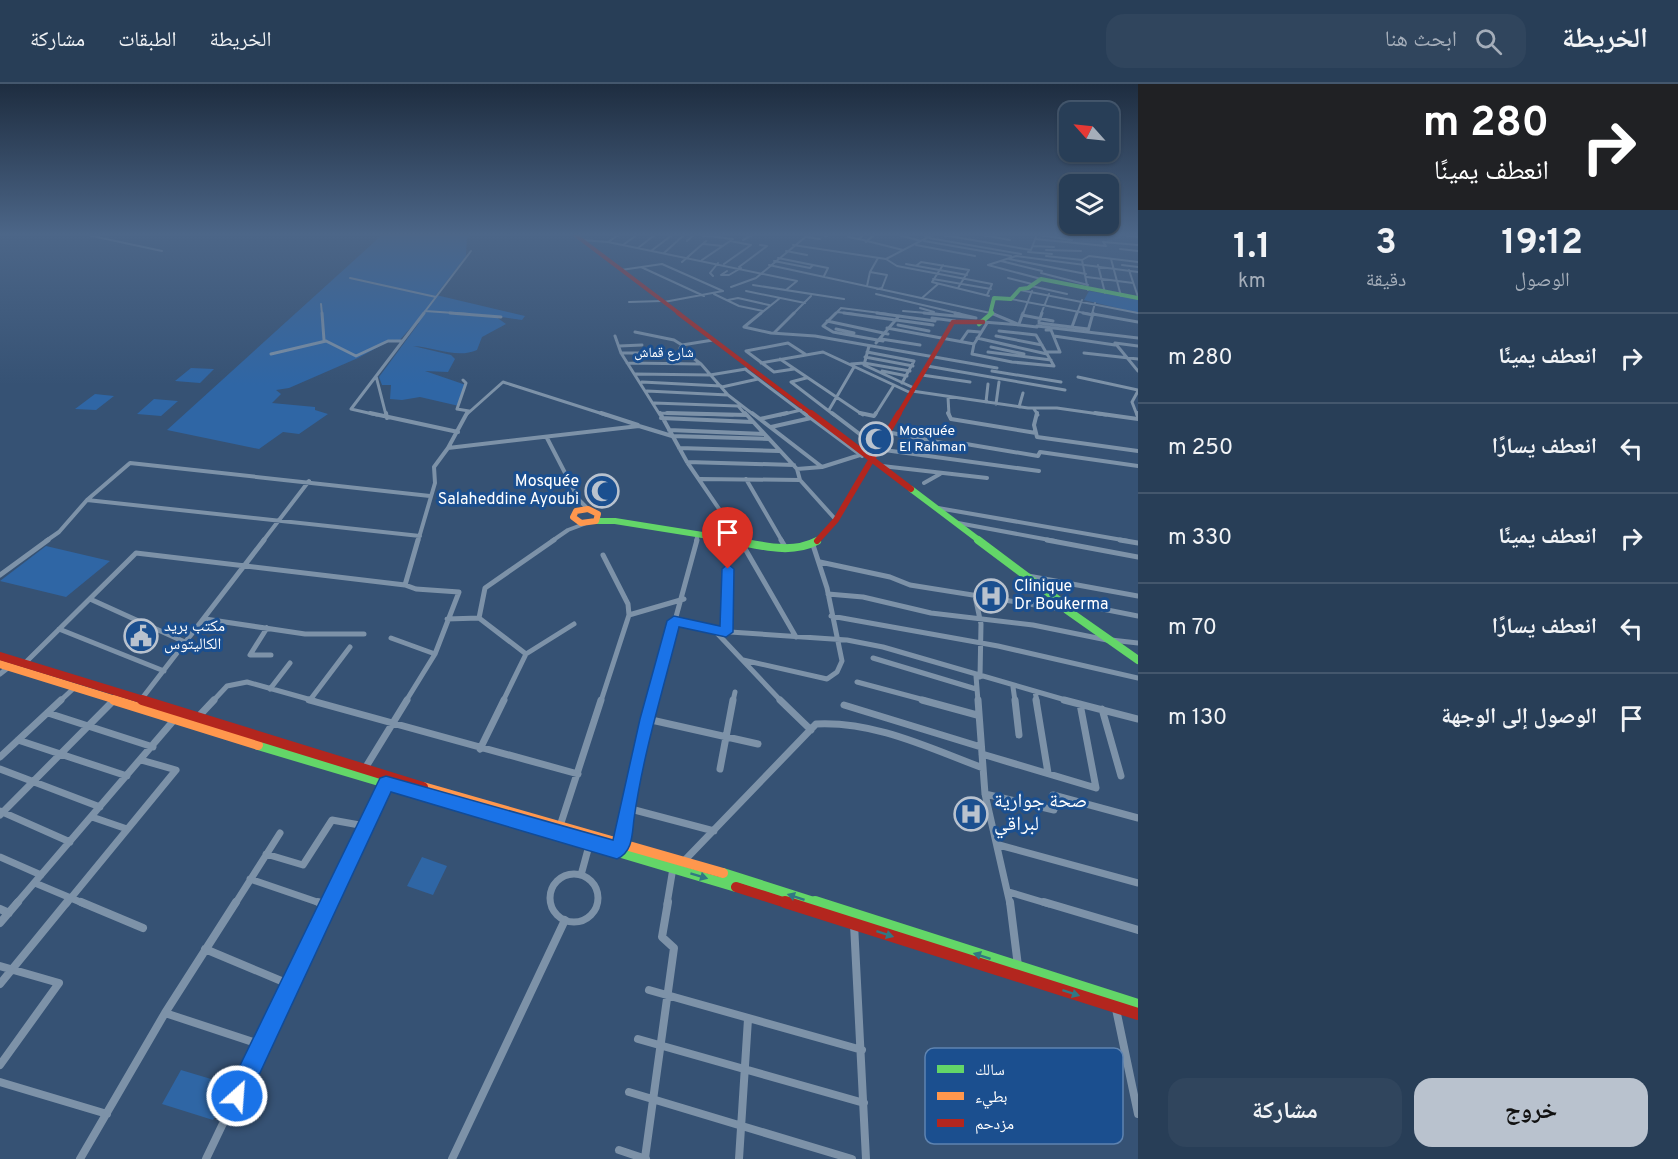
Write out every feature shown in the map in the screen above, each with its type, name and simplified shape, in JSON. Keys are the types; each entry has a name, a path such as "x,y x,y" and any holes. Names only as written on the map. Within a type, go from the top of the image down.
{"main road":[{"path":"640,284 1138,660"},
{"path":"985,323 995,305 994,298 1011,299 1029,284"},
{"path":"1071,284 1138,298"},
{"path":"597,518 588,509 576,511 573,515 575,520 584,524 597,518 787,549 798,550 813,545 836,520 955,321 985,323"},
{"path":"944,338 957,324 985,323"},
{"path":"0,656 138,704 174,720 560,827 673,868 1138,1014"},
{"path":"0,664 113,701 138,704 197,718 590,843 684,861 1138,1005"}],"street":[{"path":"378,284 436,297"},
{"path":"446,284 351,409 458,432"},
{"path":"678,284 704,296"},
{"path":"705,284 722,292 769,305"},
{"path":"731,287 741,284"},
{"path":"786,290 793,284"},
{"path":"859,284 991,313 1020,324 1072,326 1111,337 1138,338"},
{"path":"877,289 882,288 883,284"},
{"path":"922,298 938,284"},
{"path":"939,284 997,297"},
{"path":"958,288 961,284"},
{"path":"962,284 991,289"},
{"path":"987,295 991,284"},
{"path":"1020,324 1036,284"},
{"path":"1043,284 1049,294"},
{"path":"1053,284 1095,303 1138,313"},
{"path":"1103,284 1105,293"},
{"path":"1118,284 1121,296"},
{"path":"753,285 811,296 844,299"},
{"path":"746,291 805,303"},
{"path":"629,302 663,302 722,292"},
{"path":"714,294 763,311"},
{"path":"876,294 951,310 976,318 947,315 920,308"},
{"path":"1049,294 1081,298"},
{"path":"1038,325 1049,294"},
{"path":"903,299 908,295"},
{"path":"774,333 811,296"},
{"path":"728,300 738,297"},
{"path":"780,298 744,327 774,333 875,343 886,335 944,338 974,344"},
{"path":"1072,326 1081,298"},
{"path":"1011,299 1138,322"},
{"path":"864,363 867,352 886,335 910,301"},
{"path":"1088,331 1095,303"},
{"path":"321,304 326,341"},
{"path":"917,313 923,304"},
{"path":"749,308 759,314"},
{"path":"933,325 845,308 837,312 823,326 932,359 1065,390"},
{"path":"916,352 936,320 947,315 951,310"},
{"path":"425,311 501,317"},
{"path":"837,312 897,319 936,320"},
{"path":"897,319 917,313 955,321"},
{"path":"828,337 849,314"},
{"path":"847,325 855,315"},
{"path":"977,338 1047,353 1060,351 1051,330 1022,315"},
{"path":"897,319 929,331"},
{"path":"827,321 920,345"},
{"path":"998,334 1033,334 1047,353 1053,366 986,357 970,352 985,323 1014,327 1038,325 1088,331"},
{"path":"1014,327 1020,324"},
{"path":"986,357 998,334 999,325"},
{"path":"962,341 968,331 980,332"},
{"path":"635,332 674,340 682,345 713,340"},
{"path":"998,334 1042,345"},
{"path":"886,335 932,359 1061,382"},
{"path":"615,336 621,353 642,382 687,462 740,540 796,638"},
{"path":"1054,336 1138,346"},
{"path":"1111,337 1137,368"},
{"path":"271,354 326,341 356,356 388,341 402,341"},
{"path":"794,369 774,372 746,351 788,343 805,354"},
{"path":"619,346 642,345"},
{"path":"682,345 680,348 702,364 795,467 800,480 836,520"},
{"path":"990,349 1051,360"},
{"path":"761,363 823,352 894,385 913,391 1033,409 1058,408 1138,417 1132,402 1138,390 1078,377"},
{"path":"867,352 913,360 913,366 902,383"},
{"path":"621,353 687,353"},
{"path":"1084,353 1138,359"},
{"path":"866,357 913,366"},
{"path":"780,359 859,414 871,417 894,385"},
{"path":"932,359 997,368"},
{"name":"شارع قماش","path":"627,363 702,364"},
{"path":"864,363 913,391"},
{"path":"853,365 864,363 910,371"},
{"path":"829,410 837,399 853,365"},
{"path":"634,374 710,375 748,368 758,379 860,455 871,460"},
{"path":"874,370 907,376"},
{"path":"922,375 970,382"},
{"path":"376,376 387,418"},
{"path":"806,378 791,382 878,448 1039,471"},
{"path":"642,382 721,386 758,379"},
{"path":"463,380 466,383 457,408 469,411"},
{"path":"405,585 435,483 434,467 458,432 469,411 478,400 503,382 672,436 769,439"},
{"path":"996,404 999,382"},
{"path":"986,402 987,384"},
{"path":"647,391 728,395 822,467"},
{"path":"1019,407 1023,393"},
{"path":"948,397 947,411 951,419 1036,434 1039,437 1138,451"},
{"path":"654,403 738,406"},
{"path":"1033,409 1037,410 1038,417 1034,425 1036,434"},
{"path":"760,419 801,410"},
{"path":"659,413 747,416"},
{"path":"661,418 753,422"},
{"path":"771,427 811,418"},
{"path":"448,448 639,426"},
{"path":"669,430 764,434"},
{"path":"887,432 958,446 966,444 1038,456 1040,452 1138,466"},
{"path":"548,438 579,500 588,509"},
{"path":"679,448 779,451"},
{"path":"687,462 822,467 860,455"},
{"path":"0,575 58,532 87,500 130,463 430,496"},
{"path":"880,466 987,478"},
{"path":"924,483 936,474 952,474"},
{"path":"700,479 800,480"},
{"path":"746,479 787,549"},
{"path":"138,704 309,482"},
{"path":"87,500 420,536"},
{"path":"576,511 579,500"},
{"path":"936,508 1138,543"},
{"path":"568,530 575,520"},
{"path":"956,522 1138,557"},
{"path":"479,618 485,588 568,530 584,524"},
{"path":"619,848 647,719 674,621 684,599 698,534"},
{"path":"743,660 827,679 837,672 842,661 820,562 813,545"},
{"path":"24,664 136,554 405,585 416,590 459,592 435,654 364,770"},
{"path":"560,827 629,615 628,604 603,555"},
{"path":"820,562 890,577 910,585 975,596 1066,607 1072,603 1138,616"},
{"path":"726,632 728,569"},
{"path":"1026,576 1138,596"},
{"path":"828,594 863,597 931,613 1033,625 1112,641 1138,643"},
{"path":"975,596 980,643 976,689 977,715 985,794 1009,892 1019,977"},
{"path":"90,598 186,643"},
{"path":"629,615 684,599"},
{"path":"831,616 980,643 1138,678"},
{"path":"447,620 479,618 526,654"},
{"path":"205,619 348,636 364,634"},
{"path":"674,621 715,631 847,640 883,647 1013,687 1138,719"},
{"path":"480,749 526,654 574,624"},
{"path":"267,627 250,655 271,655"},
{"path":"59,629 164,671"},
{"path":"715,631 738,651 779,703 811,730"},
{"path":"391,638 435,654"},
{"path":"310,700 350,647"},
{"path":"873,658 976,689"},
{"path":"270,689 290,663"},
{"path":"0,674 9,667"},
{"path":"197,718 227,687 247,682 480,749 578,774"},
{"path":"857,682 977,715"},
{"path":"1013,687 1019,735"},
{"path":"0,757 74,688"},
{"path":"720,769 728,738 735,692"},
{"path":"1035,692 1048,773"},
{"path":"70,842 1,813 113,701"},
{"path":"844,705 1096,788 1080,704"},
{"path":"1102,709 1121,776"},
{"path":"48,713 153,747"},
{"path":"647,719 758,744"},
{"path":"0,923 174,720"},
{"path":"684,861 816,724 828,722 879,731 983,768"},
{"path":"18,740 127,776"},
{"path":"0,984 176,770 141,760"},
{"path":"0,769 100,807"},
{"path":"206,1159 388,780"},
{"path":"985,794 1054,810 1053,795 1138,818"},
{"path":"627,808 714,831"},
{"path":"92,817 128,829"},
{"path":"266,854 303,865 332,820 365,826"},
{"path":"80,1159 165,1013 280,833"},
{"path":"581,875 590,843"},
{"path":"999,845 1138,883"},
{"path":"0,857 41,875"},
{"path":"619,1150 646,1159 652,1099 674,948 662,937 673,868"},
{"path":"581,875 594,886 597,902 594,910 581,921 565,920 554,911 551,904 552,888 565,876 581,875"},
{"path":"250,879 329,906"},
{"path":"35,883 144,928"},
{"path":"1009,892 1138,930"},
{"path":"0,909 9,913"},
{"path":"452,1159 565,920"},
{"path":"854,924 866,1159"},
{"path":"205,949 291,985"},
{"path":"0,966 59,983 0,1065"},
{"path":"649,990 862,1050"},
{"path":"1116,1007 1138,1114"},
{"path":"165,1013 262,1045"},
{"path":"739,1159 748,1019"},
{"path":"638,1039 864,1103"},
{"path":"0,1082 107,1114"},
{"path":"629,1092 852,1159"}],"shaded area":[{"path":"328,284 444,284 436,295 525,316 522,320 495,316 506,324 482,337 477,350 454,353 413,346 451,355 455,359 448,372 425,371 466,385 459,406 420,397 390,399 391,385 382,385 379,377 419,323 414,324 398,342 389,341 358,358 289,388 276,390 281,394 272,403 315,407 315,410 328,414 299,434 283,432 259,449 167,430"},
{"path":"1089,291 1138,299 1138,313 1084,300"},
{"path":"191,368 214,369 200,383 175,381"},
{"path":"95,394 114,396 96,410 75,409"},
{"path":"154,399 178,401 161,416 137,414"},
{"path":"46,546 110,561 66,597 0,581"},
{"path":"422,857 447,866 433,895 407,886"},
{"path":"181,1070 231,1085 213,1120 162,1104"}],"traffic: fast":[{"path":"979,324 992,313 994,298 1011,299 1020,289 1034,284"},
{"path":"1067,284 1138,298"},
{"path":"911,489 1065,605 1067,610 1138,660"},
{"path":"596,521 615,521 787,549 803,548 817,541"},
{"path":"258,745 736,887"},
{"path":"723,873 1138,1005"}],"traffic: slow":[{"path":"588,509 598,514 596,521 581,523 575,520 573,517 576,511 588,509"},
{"path":"0,664 258,745"},
{"path":"423,787 723,873"}],"traffic: jam":[{"path":"640,284 911,489"},
{"path":"817,541 836,520 953,322 983,322"},
{"path":"0,656 423,787"},
{"path":"736,887 1138,1014"}],"place":[{"name":"Mosquée El Rahman","path":"876,439"},
{"name":"Mosquée Salaheddine Ayoubi","path":"602,491"},
{"name":"Clinique Dr Boukerma","path":"991,596"},
{"name":"مكتب بريد الكاليتوس","path":"141,636"},
{"name":"صحة جوارية لبراقي","path":"971,814"}],"route":[{"path":"237,1096 386,784 617,850 621,845 647,719 674,621 726,632 728,569"}]}
